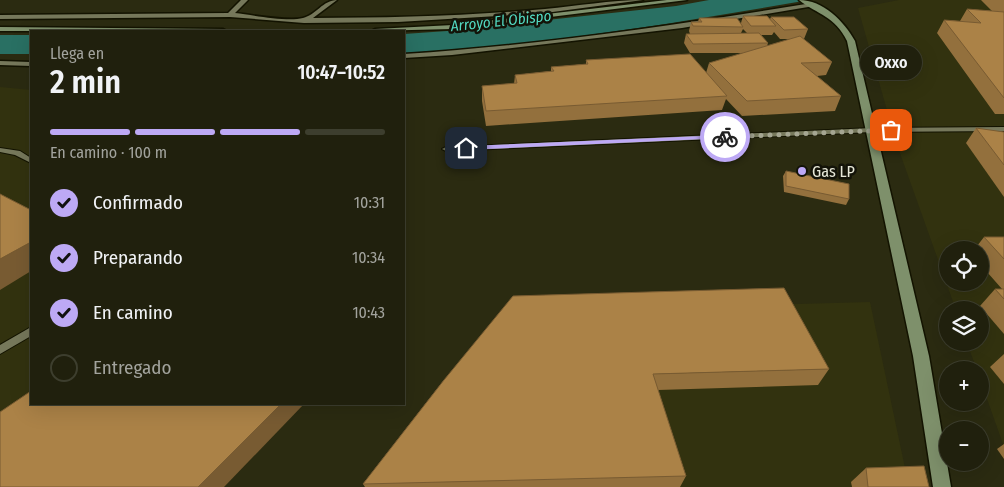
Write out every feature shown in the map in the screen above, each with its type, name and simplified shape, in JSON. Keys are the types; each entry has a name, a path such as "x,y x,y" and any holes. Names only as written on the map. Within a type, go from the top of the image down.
{"street":[{"path":"230,15 245,0"},
{"path":"304,20 334,0"},
{"path":"0,17 230,15 304,20 398,20 499,14 640,0"},
{"path":"395,30 453,27 684,0"},
{"path":"405,56 452,53 682,26 807,2 831,14 846,28 851,41 872,130 922,356 942,487"},
{"path":"0,29 112,30"},
{"path":"0,56 30,57"},
{"path":"0,63 30,64"}],"lane":[{"path":"446,149 872,130 1004,128"},
{"path":"0,150 17,153 30,160"},
{"path":"0,350 30,331"}],"shaded area":[{"path":"899,0 1004,0 1004,447 989,404 989,361 974,361 970,351 989,351 989,301 953,301 949,291 989,291 989,241 939,241 939,262 896,142 858,8"},
{"path":"0,87 30,90 30,405 0,447"},
{"path":"870,302 909,487 379,487 513,312"}],"water":[{"path":"709,0 809,0 658,25 556,39 454,50 405,53 405,34 676,6"},
{"path":"0,35 30,35 30,54 0,54"}],"building":[{"path":"967,9 1004,12 1004,98 944,20 981,23"},
{"path":"743,16 767,16 776,26 751,26"},
{"path":"771,17 794,17 808,29 784,30"},
{"path":"699,18 737,18 743,27 693,26 691,22 702,22"},
{"path":"759,33 768,43 693,44 686,34"},
{"path":"800,36 832,62 801,63 841,96 747,101 709,63"},
{"path":"690,54 727,96 486,111 482,86 517,83 515,75 554,71 551,67 588,64 586,60"},
{"path":"976,128 1004,132 1004,165"},
{"path":"786,171 849,184 849,199 786,186"},
{"path":"0,194 30,209 30,243 0,259"},
{"path":"984,237 1004,237 1004,259 989,241"},
{"path":"784,288 829,369 653,374 686,476 363,484 444,380 513,296"},
{"path":"995,289 1004,289 1004,299"},
{"path":"30,392 30,405 280,405 198,487 0,487 0,412"},
{"path":"924,466 929,487 868,487 866,468"}],"way so far":[{"path":"725,137 891,130"}],"place":[{"name":"Oxxo","path":"891,130"},
{"name":"Gas LP","path":"802,171"}],"route":[{"path":"466,148 725,137"}],"water label":[{"name":"Arroyo El Obispo","path":"501,21"}]}
